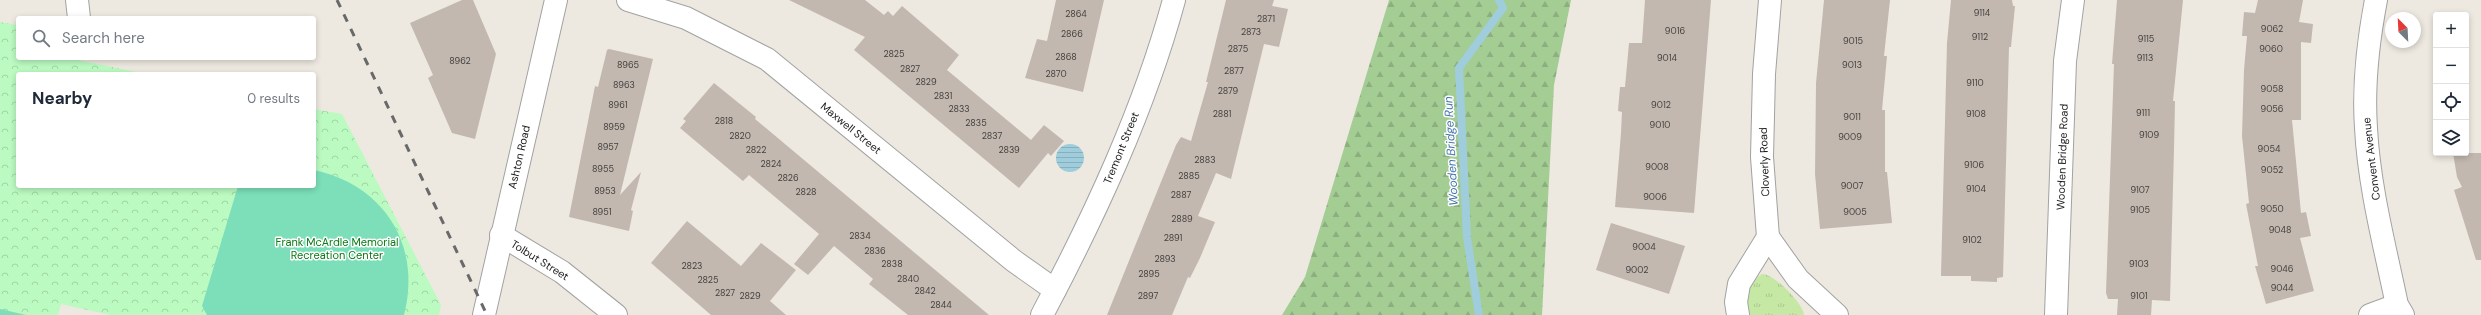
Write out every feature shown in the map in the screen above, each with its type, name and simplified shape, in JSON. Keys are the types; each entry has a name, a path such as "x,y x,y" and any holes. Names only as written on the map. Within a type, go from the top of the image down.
{"street":[{"path":"77,0 79,16"},
{"name":"Ashton Road","path":"484,315 500,235 556,0"},
{"name":"Maxwell Street","path":"628,0 686,18 767,59 1014,261 1056,290"},
{"name":"Tremont Street","path":"1056,290 1089,224 1130,128 1174,0"},
{"name":"Cloverly Road","path":"1768,237 1762,157 1764,74 1770,0"},
{"name":"Wooden Bridge Road","path":"2056,315 2065,61 2073,0"},
{"name":"Convent Avenue","path":"2376,0 2365,77 2366,128 2374,191 2400,310"},
{"name":"Tolbut Street","path":"500,235 562,272 616,315"},
{"path":"1738,315 1736,302 1739,284 1768,237 1798,279 1837,315"},
{"path":"1042,315 1056,290"},
{"path":"2370,315 2400,310"}],"green space":[{"path":"1389,0 1571,0 1554,85 1542,315 1282,315 1305,277"},
{"name":"Frank McArdle Memorial Recreation Center","path":"0,22 16,25 16,60 78,60 136,72 16,72 16,188 316,188 316,109 342,114 441,305 439,315 110,315 61,304 58,315 0,315"},
{"path":"316,171 339,178 360,189 378,204 392,222 402,242 407,265 408,289 404,315 207,315 202,306 237,188 316,188"},
{"path":"1762,274 1773,278 1780,283 1799,303 1804,315 1750,315 1747,304 1748,292 1753,282"},
{"path":"0,309 26,315 0,315"}],"water":[{"path":"1070,144 1080,148 1084,158 1080,168 1070,172 1060,168 1056,158 1060,148"}],"building":[{"path":"462,0 473,0 496,54 475,139 452,133 428,78 433,75 410,23"},
{"path":"789,0 865,0 884,15 888,11 893,16 902,6 959,55 947,70 1031,140 1044,125 1064,141 1051,156 1048,153 1019,188 854,50 865,37"},
{"path":"1056,0 1104,0 1083,92 1025,78 1037,39 1047,41"},
{"path":"1226,0 1274,0 1272,6 1288,9 1279,47 1264,44 1231,179 1216,173 1198,216 1215,222 1200,258 1190,278 1188,277 1172,315 1107,315 1176,145 1181,137 1191,141 1208,82 1206,82"},
{"path":"1645,0 1711,0 1694,213 1615,207 1622,112 1618,111 1620,87 1625,87 1629,43 1642,43"},
{"path":"1824,0 1890,0 1884,56 1887,56 1882,110 1885,110 1885,172 1887,172 1892,223 1820,229 1815,174 1816,83"},
{"path":"1951,0 2012,0 2013,6 2015,6 2011,47 2009,47 2003,277 1997,278 1997,282 1971,281 1971,276 1941,276 1947,43"},
{"path":"2117,0 2183,0 2173,101 2175,101 2170,301 2152,300 2151,315 2117,315 2118,299 2108,299 2106,293 2114,64 2112,64"},
{"path":"2258,0 2303,0 2299,22 2313,24 2311,43 2301,42 2301,120 2292,120 2301,213 2306,212 2311,236 2300,238 2314,291 2266,304 2255,266 2258,266 2246,204 2249,203 2242,136 2244,70 2247,36 2242,36 2244,12 2255,13"},
{"path":"609,49 653,59 620,195 641,172 631,210 633,211 629,231 569,217 595,86 598,87 607,50"},
{"path":"714,83 989,315 908,315 869,284 873,279 834,246 808,275 794,264 819,234 749,175 743,181 680,128 686,121 683,119"},
{"path":"2469,153 2481,153 2481,260 2476,260 2454,190 2462,187 2457,177 2454,156 2469,156"},
{"path":"687,221 741,266 761,243 796,270 770,301 786,315 711,315 651,263"},
{"path":"1611,223 1685,246 1669,294 1596,270"}],"waterway":[{"name":"Wooden Bridge Run","path":"1479,315 1467,237 1459,68 1503,8 1499,0"}],"railway":[{"path":"337,0 487,315"}]}
